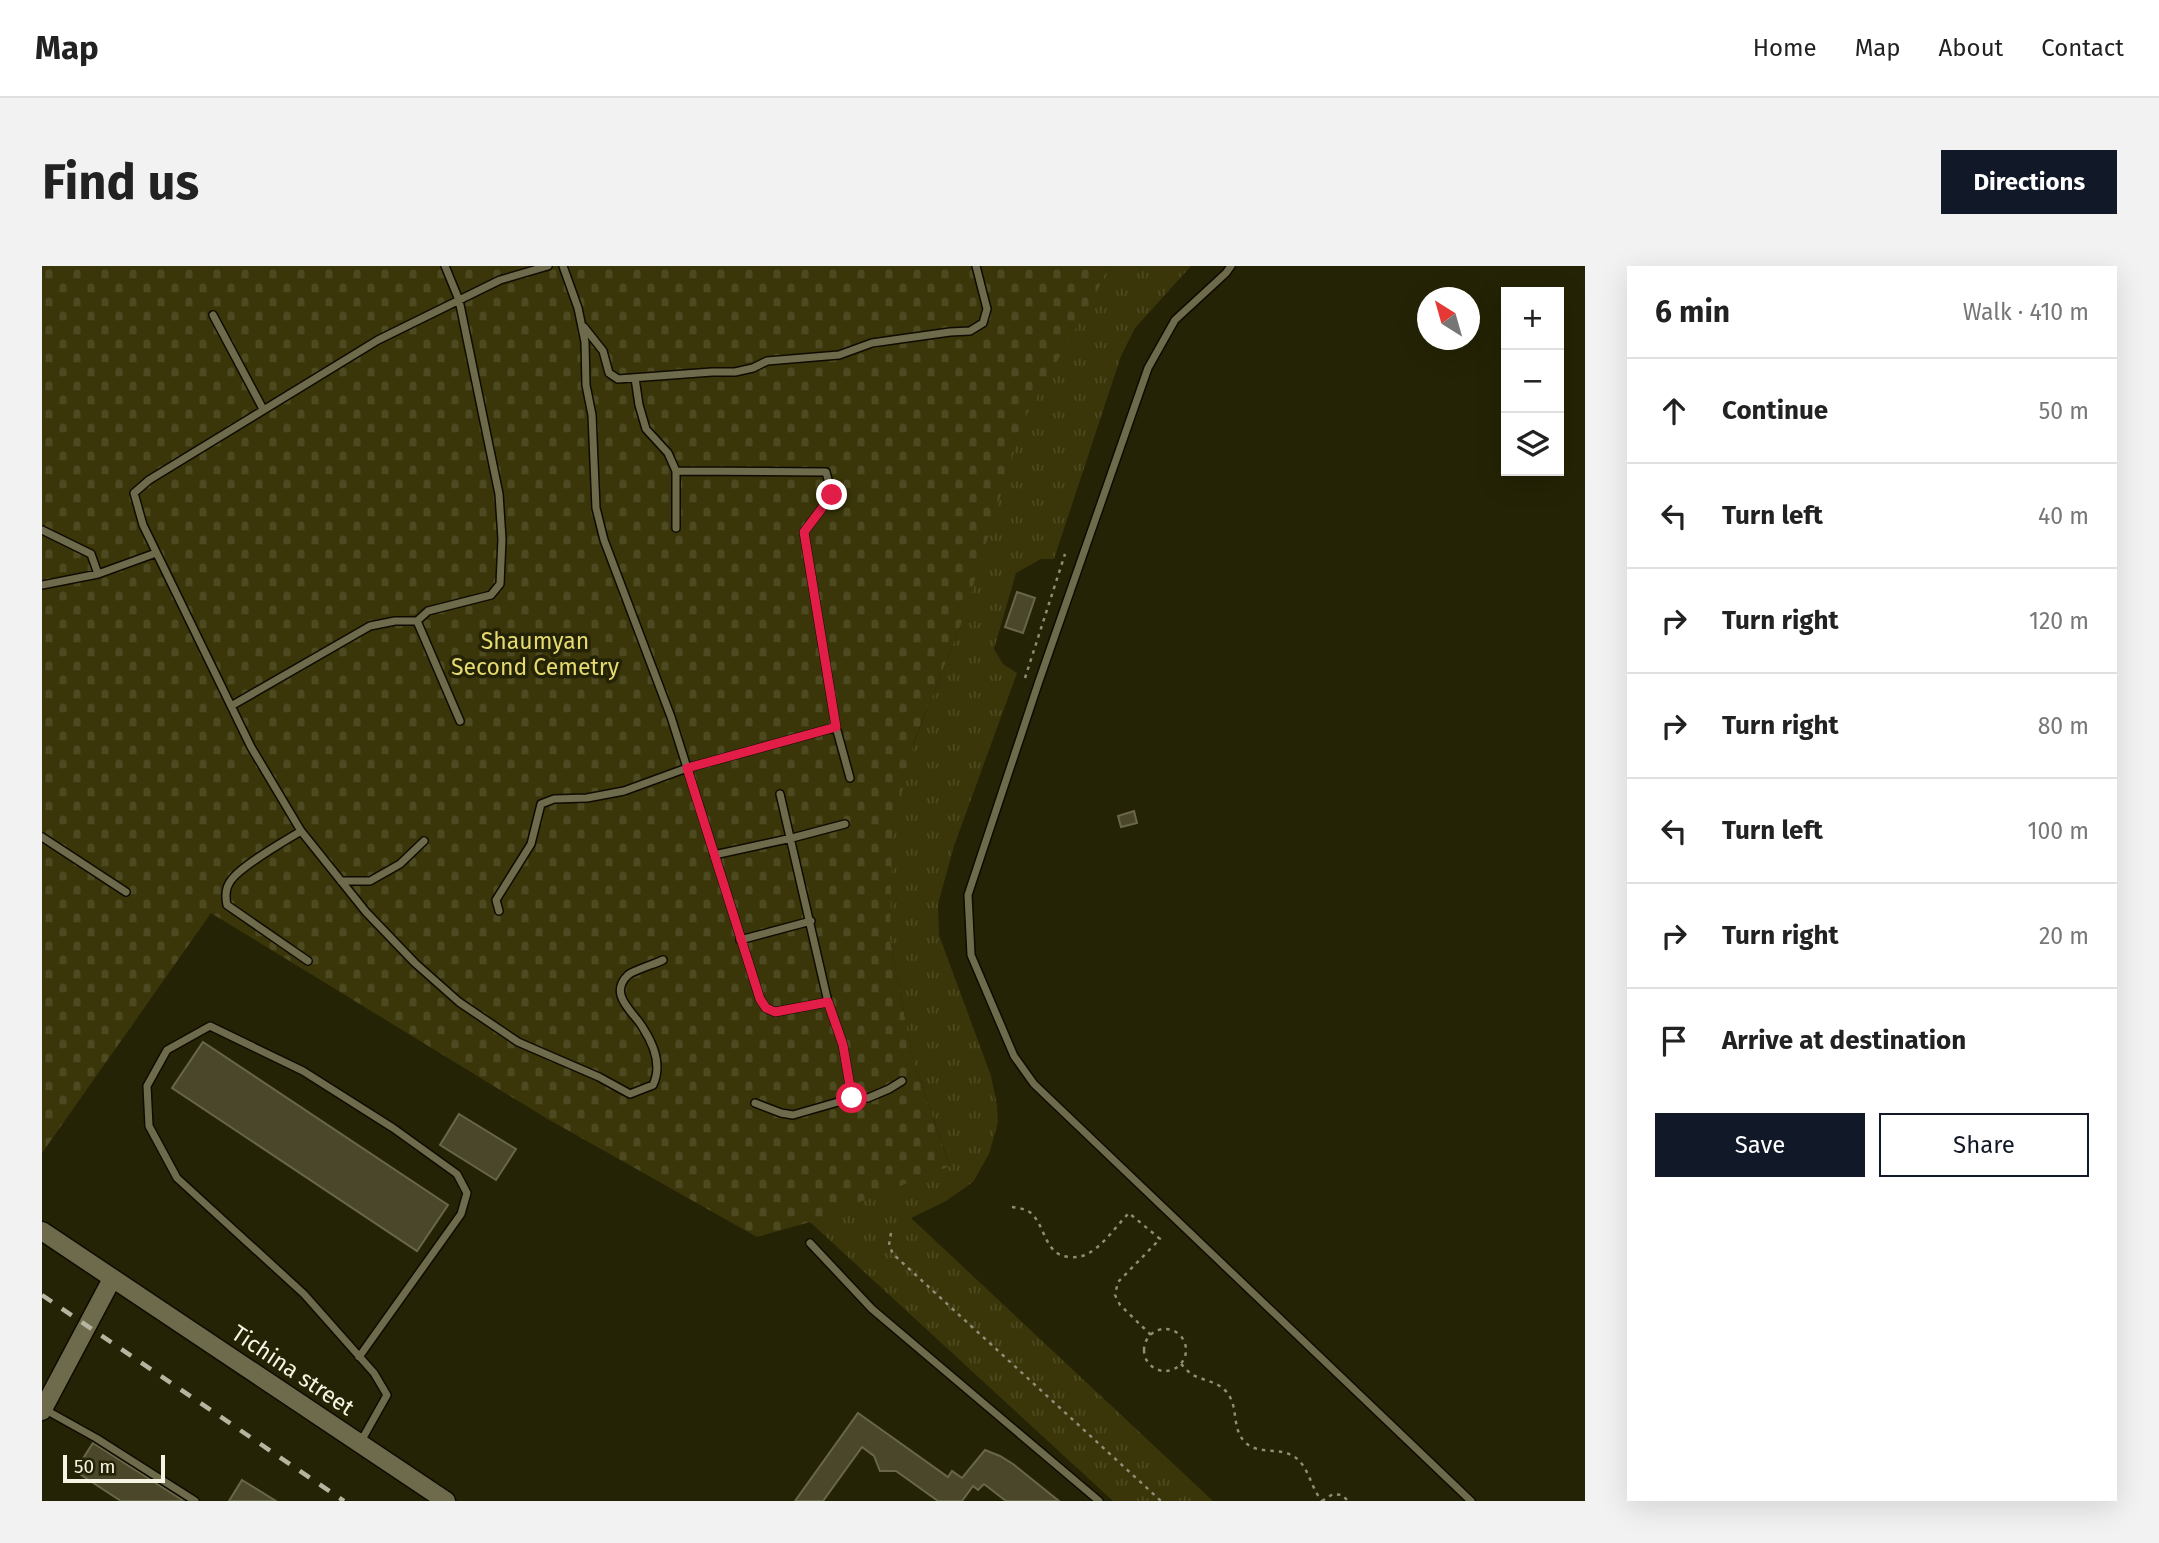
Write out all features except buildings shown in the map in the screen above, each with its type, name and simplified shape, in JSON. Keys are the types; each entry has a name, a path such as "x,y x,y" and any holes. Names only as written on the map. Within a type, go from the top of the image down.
{"street":[{"name":"Tichina street","path":"42,1231 446,1501"},
{"path":"42,1410 112,1279"}],"lane":[{"path":"231,706 370,626 395,621 417,621 428,611 491,595 500,584 502,539 499,494 459,300 445,266"},
{"path":"548,266 500,280 378,340 149,480 134,494 143,525 251,747 300,831 366,912 415,963 459,1002 518,1042 630,1094 653,1085 659,1065 643,1027 621,997 622,985 628,975 663,960"},
{"path":"563,266 582,324 585,342 586,385 592,415 598,519 671,717 760,999 766,1008 775,1012 828,1002"},
{"path":"582,324 603,351 609,373 618,379 736,372 766,361 839,355 872,343 970,331 983,323 987,309 976,266"},
{"path":"1231,266 1175,320 1148,368 968,895 971,955 1014,1056 1034,1084 1471,1501"},
{"path":"213,314 263,410"},
{"path":"635,377 646,429 668,453 676,471 676,528"},
{"path":"676,471 826,472 832,495 804,532 836,727 850,778"},
{"path":"42,530 91,554 98,574"},
{"path":"42,585 98,574 156,553"},
{"path":"417,621 460,721"},
{"path":"499,911 496,900 531,844 541,804 554,799 624,791 687,768 836,727"},
{"path":"780,794 828,1002 843,1045 852,1098"},
{"path":"714,855 845,824"},
{"path":"300,831 232,878 225,897 227,905 308,961"},
{"path":"42,837 126,892"},
{"path":"341,881 370,881 400,864 424,841"},
{"path":"740,940 811,921"},
{"path":"359,1357 461,1214 467,1192 457,1174 393,1128 303,1071 210,1026 167,1050 147,1086 149,1126 177,1178 304,1294 359,1357 374,1373 387,1395 360,1444"},
{"path":"755,1103 793,1115 852,1098 868,1098 902,1081"},
{"path":"810,1243 872,1309 1099,1501"},
{"path":"42,1410 96,1438 195,1501"}],"path":[{"path":"1025,678 1065,554"},
{"path":"1012,1207 1033,1215 1049,1247 1058,1255 1068,1258 1083,1257 1097,1247 1129,1213 1160,1239 1118,1282 1115,1295 1120,1305 1151,1335"},
{"path":"891,1233 889,1245 893,1254 1161,1501"},
{"path":"1163,1329 1171,1330 1182,1338 1186,1351 1176,1369 1163,1371 1151,1366 1144,1347 1151,1335 1163,1329"},
{"path":"1181,1364 1192,1375 1219,1384 1231,1398 1236,1428 1244,1442 1255,1449 1291,1454 1303,1464 1315,1492 1322,1501 1333,1494 1342,1495 1348,1501"}],"green space":[{"name":"Shaumyan Second Cemetry","path":"42,266 1109,266 913,744 890,939 913,1060 950,1167 810,1222 757,1237 546,1118 211,913 42,1153"},
{"path":"1109,266 1191,266 1135,328 1121,356 1054,559 1041,559 1016,573 994,649 1003,664 1017,673 954,846 938,904 939,935 991,1076 998,1122 989,1154 973,1182 946,1201 911,1218 1213,1501 1113,1501 810,1222 950,1166 913,1060 890,939 892,835 913,745 962,622 1024,419"}],"railway":[{"path":"42,1295 344,1501"}],"route":[{"path":"832,495 804,532 836,727 687,768 760,999 766,1008 775,1012 828,1002 843,1045 852,1098"}]}
